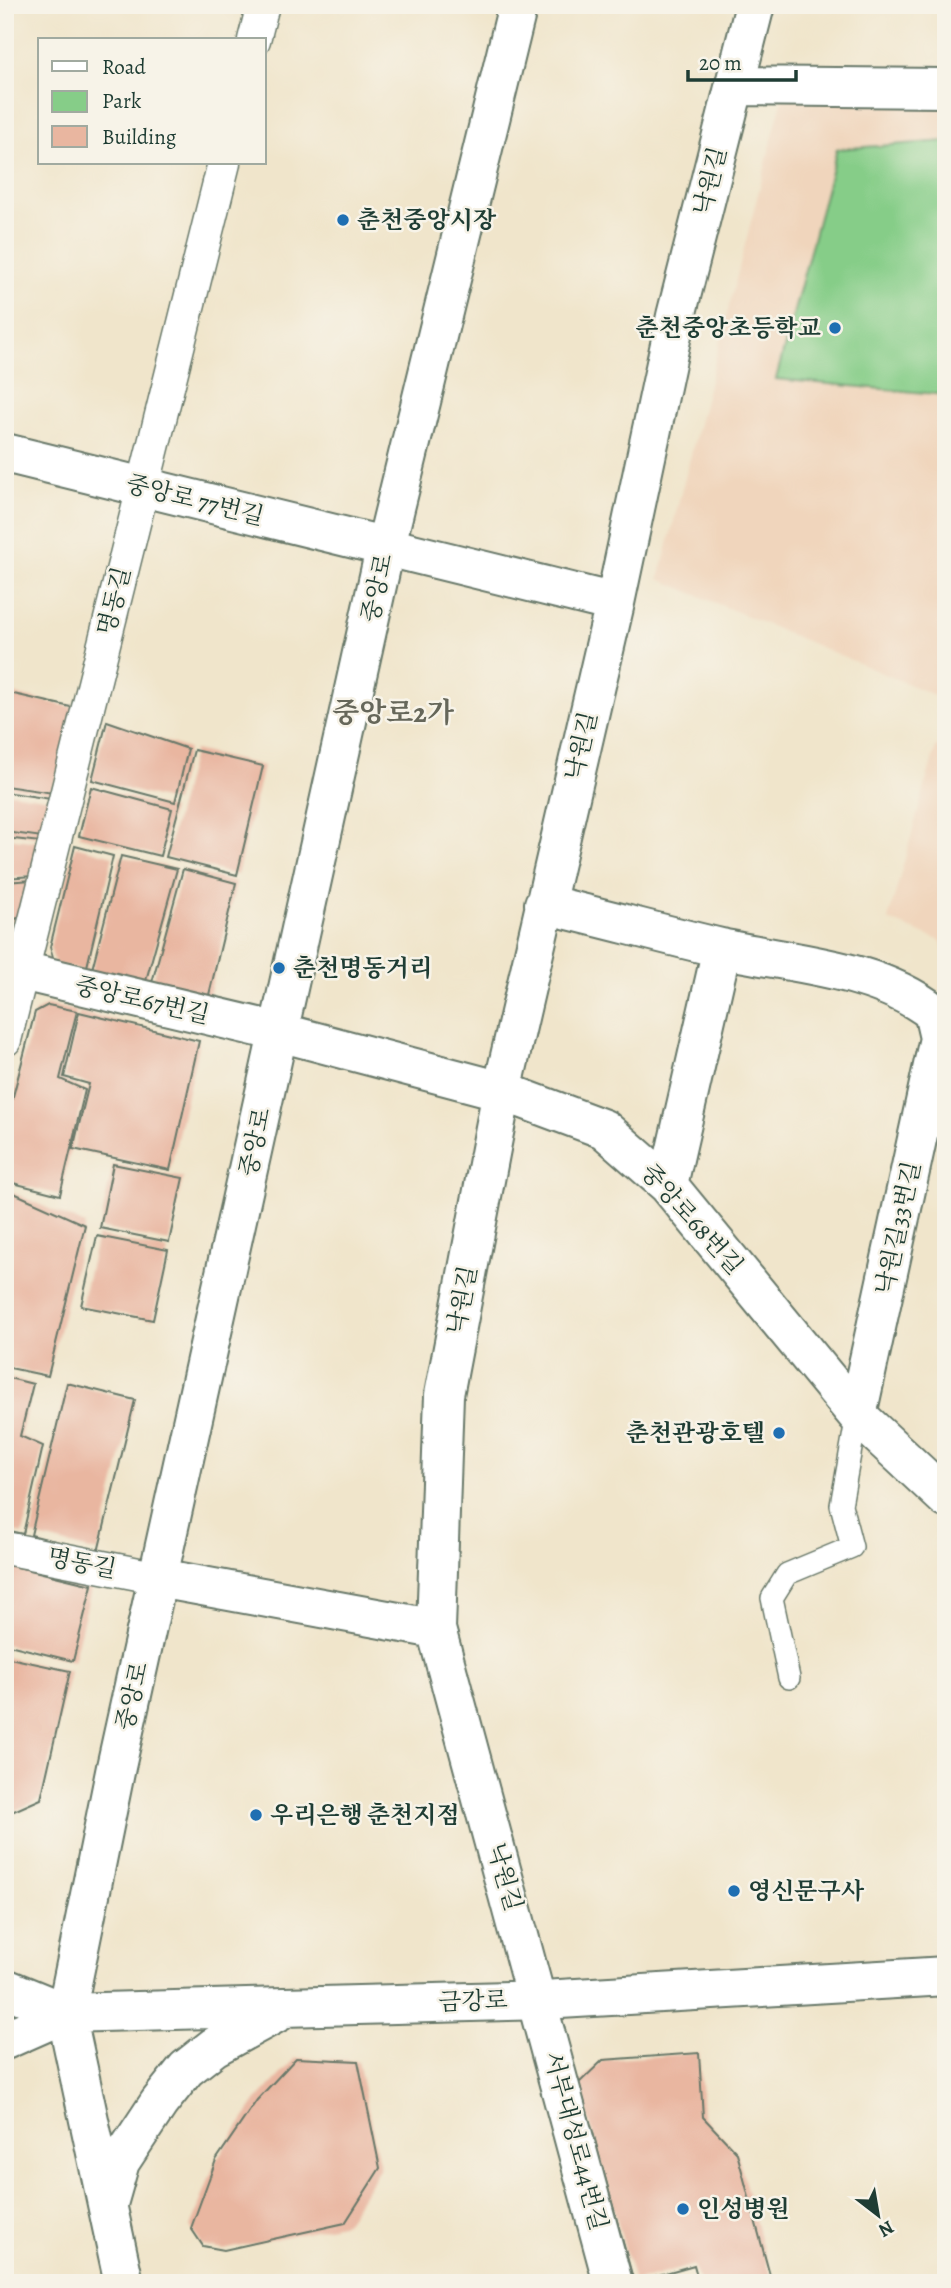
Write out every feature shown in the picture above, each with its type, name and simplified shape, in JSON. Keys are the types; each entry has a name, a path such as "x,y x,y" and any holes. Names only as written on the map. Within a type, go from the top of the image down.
{"street":[{"path":"255,38 263,5"},
{"name":"중앙로","path":"124,2283 66,2013 116,1767 385,549 518,5"},
{"name":"낙원길","path":"538,1999 436,1629 444,1395 502,1091 615,603 676,317 755,5"},
{"path":"734,86 946,88"},
{"name":"명동길","path":"5,1040 14,969 142,487 223,164"},
{"name":"중앙로 77번길","path":"5,453 385,549"},
{"path":"385,549 615,603"},
{"name":"낙원길33번길","path":"544,904 722,948 835,971 911,995 933,1013 939,1038 940,1063 857,1415"},
{"path":"668,1185 722,948"},
{"name":"중앙로67번길","path":"14,969 279,1032"},
{"name":"중앙로68번길","path":"279,1032 502,1091 604,1129 668,1185 857,1415 946,1498"},
{"name":"명동길","path":"5,1548 159,1578"},
{"path":"159,1578 436,1629"},
{"name":"금강로","path":"5,1988 66,2013 285,2009 538,1999 946,1976"},
{"name":"서부대성로44번길","path":"538,1999 613,2283"},
{"path":"107,2206 120,2162 159,2103 186,2069 214,2047 285,2009"},
{"path":"5,2040 66,2013"}],"lane":[{"path":"789,1678 772,1598 787,1574 852,1547 841,1505 857,1415"}],"shaded area":[{"name":"춘천중앙초등학교","path":"791,66 946,77 946,700 659,579"},
{"path":"936,746 946,748 946,963 941,941 888,920"}],"green space":[{"path":"946,141 946,395 776,379 837,149"}],"building":[{"path":"5,692 75,708 53,793 5,786"},
{"path":"107,721 188,749 175,802 92,780"},
{"path":"194,750 263,766 237,875 166,857"},
{"path":"91,787 172,809 160,856 79,836"},
{"path":"5,792 51,799 42,837 5,832"},
{"path":"5,838 41,842 33,876 5,878"},
{"path":"75,846 113,856 86,971 55,964 50,947"},
{"path":"121,856 177,869 145,984 91,973"},
{"path":"183,869 236,883 208,999 151,986"},
{"path":"32,880 24,915 5,924 5,882"},
{"path":"48,1005 77,1011 60,1079 85,1090 60,1195 5,1181 5,1127 35,1012"},
{"path":"79,1012 199,1041 170,1170 73,1149 89,1084 64,1077"},
{"path":"113,1164 183,1178 169,1242 100,1228"},
{"path":"5,1189 85,1225 48,1376 5,1367"},
{"path":"97,1236 168,1250 153,1320 81,1306"},
{"path":"5,1377 33,1384 20,1436 43,1446 23,1534 5,1530"},
{"path":"67,1383 135,1400 98,1552 31,1535"},
{"path":"5,1564 92,1585 73,1661 5,1644"},
{"path":"5,1657 70,1671 41,1799 5,1815"},
{"name":"인성병원","path":"699,2053 703,2117 737,2153 772,2283 699,2283 694,2265 634,2282 579,2083 603,2060"},
{"path":"296,2058 358,2061 380,2168 345,2223 224,2250 203,2246 191,2228 216,2160 257,2100"}],"place":[{"name":"춘천중앙시장","path":"343,220"},
{"name":"춘천중앙초등학교","path":"835,328"},
{"name":"춘천명동거리","path":"279,968"},
{"name":"춘천관광호텔","path":"779,1433"},
{"name":"우리은행 춘천지점","path":"256,1815"},
{"name":"영신문구사","path":"734,1891"},
{"name":"인성병원","path":"683,2209"}],"district":[{"name":"중앙로2가","path":"393,712"}]}
